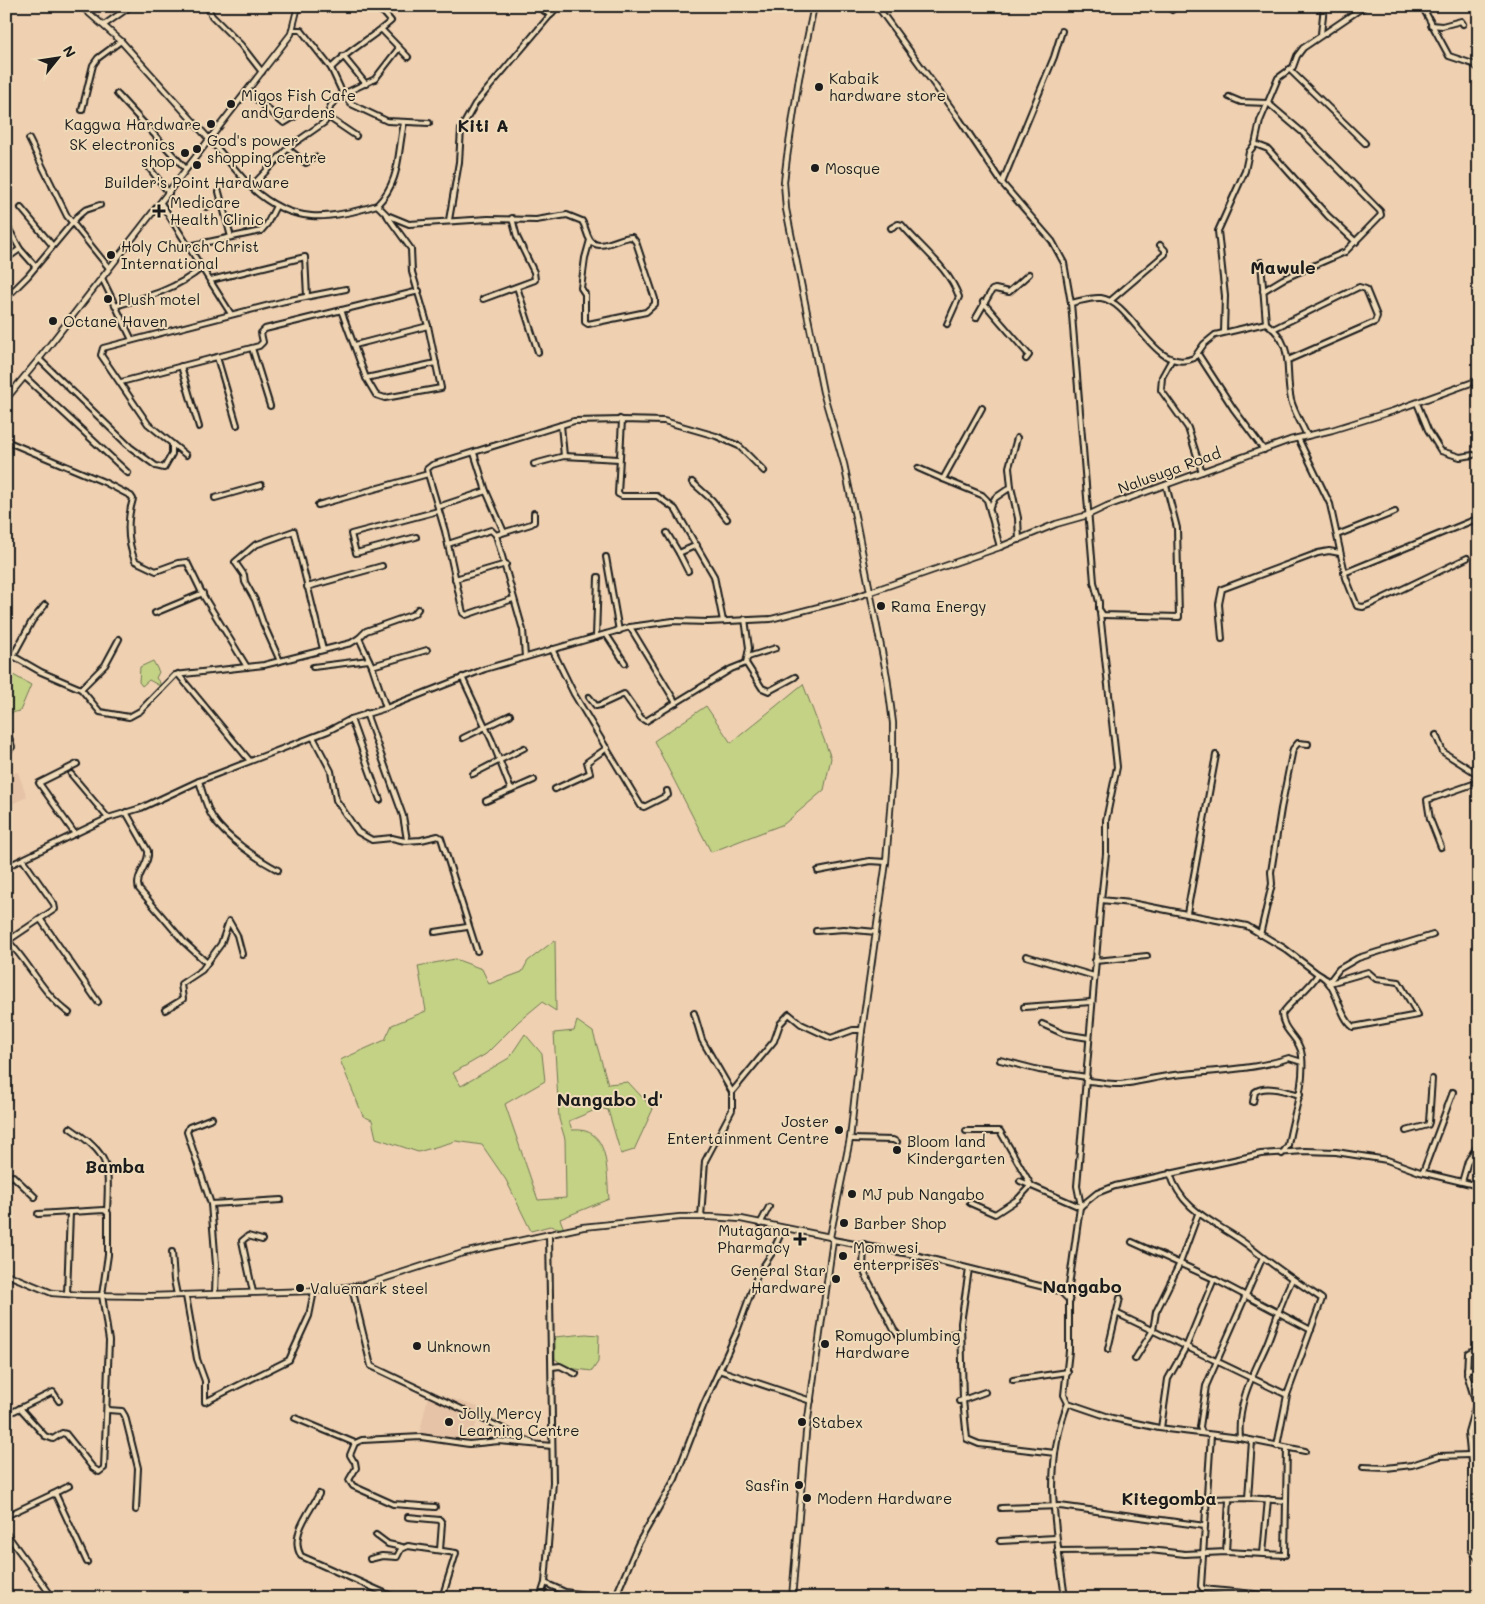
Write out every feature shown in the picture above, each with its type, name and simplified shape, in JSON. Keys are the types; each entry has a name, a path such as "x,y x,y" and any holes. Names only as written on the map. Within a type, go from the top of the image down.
{"street":[{"path":"81,6 121,41 251,187 276,206 309,217 334,216 377,205 388,192 396,176 404,123"},
{"path":"104,25 131,6"},
{"path":"207,6 212,16 241,44 262,72"},
{"path":"6,399 40,360 209,139 248,92 293,30 298,6"},
{"path":"331,68 342,56 382,30 391,21 390,18 371,6"},
{"path":"536,6 551,15"},
{"path":"450,220 459,162 460,136 464,121 475,104 558,6"},
{"path":"792,1598 813,1371 831,1238 850,1139 862,1030 886,862 893,773 893,723 870,592 844,464 823,392 786,209 784,182 787,157 798,78 814,6"},
{"path":"877,6 960,120 1002,183 1052,241 1064,263 1071,303 1094,582 1100,613 1117,767 1106,820 1106,854 1088,1038 1087,1079 1078,1186 1081,1206 1069,1286 1068,1372 1064,1395 1068,1404 1060,1424 1052,1474 1052,1507 1055,1538 1065,1598"},
{"path":"1168,6 1172,10"},
{"path":"1321,34 1324,6"},
{"path":"1224,332 1225,296 1218,231 1245,171 1249,152 1255,144 1260,121 1278,78 1293,67 1297,56 1303,48 1364,6"},
{"path":"1422,6 1449,56 1473,64 1479,69"},
{"path":"1431,25 1442,26 1461,21 1463,24"},
{"path":"293,30 301,30 308,37 331,68 343,94 359,109 378,118 404,123 429,123"},
{"path":"382,30 408,57"},
{"path":"1002,183 1054,57 1062,31"},
{"path":"82,110 93,65 98,58 121,41"},
{"path":"251,187 288,149 325,122 331,105 343,94 375,79 399,48"},
{"path":"342,56 366,84"},
{"path":"1289,69 1365,143"},
{"path":"248,92 284,123 294,117"},
{"path":"118,94 186,169"},
{"path":"1229,97 1242,102 1268,103 1302,132 1380,211 1381,215 1379,220 1344,252 1263,290"},
{"path":"328,117 356,136"},
{"path":"29,139 67,216 109,268"},
{"path":"1255,144 1268,150 1328,216 1356,242"},
{"path":"288,149 306,163 315,157"},
{"path":"150,169 169,193"},
{"path":"220,192 231,237"},
{"path":"206,208 222,202"},
{"path":"161,203 231,314"},
{"path":"6,298 85,210 100,205"},
{"path":"341,310 366,378 373,391 380,398 438,389 442,386 419,291 412,272 411,249 387,215 377,205"},
{"path":"189,246 265,228 276,206"},
{"path":"20,208 52,245"},
{"path":"387,215 408,224 450,220 512,218 536,220 567,215 574,217 585,225 590,240 585,258 581,288 585,294 585,322 588,324 646,312 652,308 655,299 634,239 626,237 600,245 590,240"},
{"path":"483,299 535,280 535,276 517,238 512,218"},
{"path":"6,224 20,249 35,266"},
{"path":"891,228 898,224 902,225 947,275 958,297 947,324"},
{"path":"1110,301 1165,254 1165,250 1160,245"},
{"path":"6,259 20,249"},
{"path":"211,280 305,257 307,296"},
{"path":"1261,262 1266,323"},
{"path":"116,306 168,290 187,281 203,267"},
{"path":"976,318 992,290 1009,292 1029,274"},
{"path":"102,278 132,340"},
{"path":"516,287 538,352"},
{"path":"1273,328 1359,287 1366,289 1378,316 1375,322 1288,360"},
{"path":"186,455 148,424 106,362 101,350 106,347 231,314 346,289"},
{"path":"121,382 252,348 263,342 262,333 265,329 419,291"},
{"path":"1071,303 1090,298 1110,301 1144,337 1172,359 1189,360 1198,354 1204,344 1224,332 1266,323 1273,328 1284,344 1288,360 1292,402 1307,436"},
{"path":"984,302 1029,355 1026,359"},
{"path":"355,345 428,326"},
{"path":"252,348 270,406"},
{"path":"1198,354 1233,408 1264,450"},
{"path":"217,357 237,425"},
{"path":"1172,359 1162,377 1161,390 1188,428 1202,472"},
{"path":"40,360 130,447 156,466 164,468 172,454 171,442"},
{"path":"366,378 436,363"},
{"path":"181,366 199,427"},
{"path":"24,377 128,473"},
{"name":"Nalusuga Road","path":"870,592 1000,547 1063,522 1088,515 1107,506 1298,438 1332,430 1418,403 1479,380"},
{"path":"1418,403 1428,430 1441,452 1460,457 1472,455"},
{"path":"943,479 982,408"},
{"path":"615,418 622,420"},
{"path":"513,599 466,615 462,610 448,544 428,474 428,467 585,419 664,421 716,436 738,446 764,471"},
{"path":"622,420 618,494 622,496 657,496 666,501 683,519 714,576 723,621"},
{"path":"561,425 564,456"},
{"path":"1017,438 1010,467 1011,487 1018,518 1019,540"},
{"path":"1298,438 1330,504 1344,573 1355,603 1363,607 1467,558"},
{"path":"6,441 104,482 131,496 133,499 130,510 129,537 135,561 156,571 178,563 187,562 203,593 247,666"},
{"path":"474,453 486,491 504,532"},
{"path":"534,464 564,456 619,459"},
{"path":"918,468 982,495 990,507 1000,547"},
{"path":"318,505 428,474"},
{"path":"692,482 712,500 727,519"},
{"path":"215,498 261,485"},
{"path":"1100,613 1103,615 1179,617 1177,528 1166,485"},
{"path":"990,507 995,498 1011,487"},
{"path":"416,537 356,553 351,534 438,509 486,491"},
{"path":"1337,535 1395,512"},
{"path":"496,535 533,523 534,513"},
{"path":"1344,573 1479,518"},
{"path":"448,544 491,530 496,535 506,564 513,599 525,641 525,657"},
{"path":"280,661 256,600 235,560 255,545 294,531 323,649"},
{"path":"667,533 688,571"},
{"path":"679,553 697,545"},
{"path":"1222,639 1219,604 1222,589 1318,553 1329,551 1340,553"},
{"path":"606,558 619,631"},
{"path":"455,579 506,564"},
{"path":"307,587 382,566"},
{"path":"596,637 598,577"},
{"path":"6,867 108,818 141,808 200,781 313,737 350,719 386,708 462,678 525,657 630,627 664,622 723,621 781,617 870,592"},
{"path":"155,613 203,593"},
{"path":"44,605 14,650 13,656 40,672 81,689 100,712 129,717 140,711 173,676 178,674 280,661 351,643 366,631 414,614 418,609"},
{"path":"589,697 594,704 600,706 624,694 641,718 646,721 731,669 746,663 748,657 745,619"},
{"path":"630,627 676,703"},
{"path":"606,634 625,663"},
{"path":"358,638 372,666 386,708"},
{"path":"81,689 105,665 119,639"},
{"path":"748,657 776,648"},
{"path":"552,649 574,694 641,806 644,807 667,793 670,800"},
{"path":"372,666 427,650"},
{"path":"313,667 369,660"},
{"path":"746,663 764,690 770,690 795,677"},
{"path":"178,674 250,761"},
{"path":"462,678 500,760 511,790"},
{"path":"366,713 403,816 407,840"},
{"path":"462,738 510,715"},
{"path":"350,719 380,800"},
{"path":"6,727 12,748 6,753"},
{"path":"1436,735 1443,752 1479,775"},
{"path":"313,737 330,771 336,800 358,832 372,840 441,838 467,927 477,951"},
{"path":"1260,935 1272,884 1281,809 1294,749 1298,743 1308,744"},
{"path":"473,774 524,748"},
{"path":"555,789 590,773 588,761 607,748"},
{"path":"1187,913 1216,755"},
{"path":"75,834 39,784 77,764"},
{"path":"71,774 108,818"},
{"path":"486,801 534,780"},
{"path":"200,781 208,809 216,823 259,860 278,870"},
{"path":"1441,847 1430,819 1427,800 1479,782"},
{"path":"126,812 149,856 138,881 139,889 184,942 207,963"},
{"path":"23,860 55,906 54,911 7,941 55,1003 69,1013"},
{"path":"818,871 870,861 886,862"},
{"path":"1101,900 1187,913 1240,924 1284,948 1327,980 1347,1020 1353,1027 1418,1015 1399,982 1376,980 1368,972 1343,981 1327,980"},
{"path":"40,920 98,1002"},
{"path":"165,1010 182,1000 184,997 181,984 202,970 221,944 229,920 237,935 242,954"},
{"path":"434,932 467,927"},
{"path":"816,931 844,929 876,932"},
{"path":"1327,980 1339,969 1358,958 1433,934"},
{"path":"1026,956 1094,976"},
{"path":"1095,961 1147,956"},
{"path":"1282,1154 1288,1145 1300,1095 1302,1062 1299,1046 1286,1028 1282,1014 1289,1002 1313,982 1318,974"},
{"path":"1024,1007 1091,1002"},
{"path":"694,1013 702,1040 732,1092 734,1105 705,1161 701,1217"},
{"path":"732,1092 774,1041 780,1024 789,1014 800,1024 829,1038 834,1038 853,1030 862,1030"},
{"path":"1042,1024 1064,1034 1088,1038"},
{"path":"1000,1060 1038,1070 1120,1084 1172,1075 1203,1074 1289,1058 1302,1062"},
{"path":"1406,1130 1428,1125 1430,1122 1432,1079"},
{"path":"1252,1102 1258,1089 1281,1090 1300,1095"},
{"path":"1423,1172 1453,1092"},
{"path":"212,1118 189,1127 187,1132 211,1204 216,1265 215,1294"},
{"path":"20,1408 45,1436 53,1439 62,1433 66,1434 80,1454 99,1472 106,1467 105,1440 108,1410 109,1335 102,1295 108,1255 108,1168 98,1149 70,1128"},
{"path":"966,1131 1000,1131 1031,1185"},
{"path":"850,1139 893,1140 897,1142"},
{"path":"1462,1182 1464,1172 1479,1143"},
{"path":"1081,1206 1091,1197 1106,1189 1170,1173 1261,1154 1305,1151 1348,1153 1387,1160 1423,1172 1479,1186"},
{"path":"1170,1173 1176,1190 1198,1214 1250,1247 1262,1259 1322,1299 1287,1395 1277,1446"},
{"path":"6,1179 13,1176 35,1197"},
{"path":"1020,1181 1081,1206"},
{"path":"970,1203 995,1214 1018,1199 1031,1185"},
{"path":"211,1204 282,1200"},
{"path":"760,1224 769,1207"},
{"path":"66,1294 70,1212"},
{"path":"38,1214 107,1212"},
{"path":"1135,1359 1153,1330 1156,1312 1180,1263 1198,1214"},
{"path":"6,1274 36,1288 66,1294 186,1296 253,1292 314,1292 352,1288 463,1253 583,1227 701,1217 728,1218 864,1244 1060,1291 1070,1301"},
{"path":"615,1598 638,1544 675,1479 719,1370 736,1334 757,1276 772,1253 782,1229"},
{"path":"540,1598 545,1583 552,1490 552,1366 548,1234"},
{"path":"253,1292 242,1241 248,1236 262,1240"},
{"path":"1132,1242 1214,1279 1310,1330"},
{"path":"864,1244 863,1270 894,1330 900,1337 922,1340 961,1332"},
{"path":"172,1252 177,1295"},
{"path":"1202,1433 1200,1427 1206,1386 1262,1259"},
{"path":"969,1269 965,1285 961,1332 961,1400 967,1439 971,1442 1055,1454"},
{"path":"1161,1428 1168,1379 1187,1345 1214,1279"},
{"path":"1240,1438 1239,1424 1249,1378 1266,1346 1292,1280"},
{"path":"1060,1291 1069,1286"},
{"path":"352,1288 371,1366 533,1443"},
{"path":"186,1296 197,1359 205,1381 204,1402 289,1360 309,1316 314,1292"},
{"path":"1108,1349 1120,1298"},
{"path":"1116,1313 1187,1345 1249,1378 1287,1395"},
{"path":"1479,1348 1468,1353 1467,1369 1469,1383 1477,1405 1468,1432 1471,1549 1479,1560"},
{"path":"552,1366 560,1366 576,1374"},
{"path":"1467,1369 1479,1368"},
{"path":"719,1370 811,1401"},
{"path":"1013,1380 1068,1372"},
{"path":"6,1415 53,1392 59,1401"},
{"path":"961,1400 985,1392"},
{"path":"1068,1404 1112,1418 1191,1434 1202,1433 1240,1438 1305,1450"},
{"path":"108,1410 122,1411 125,1416 138,1468 136,1510"},
{"path":"295,1418 355,1442 421,1437 469,1444 499,1441 552,1446"},
{"path":"1211,1435 1200,1581 1202,1588 1286,1597"},
{"path":"1248,1498 1252,1441"},
{"path":"355,1442 350,1455 356,1468 349,1480 352,1485 393,1504 435,1507"},
{"path":"1057,1551 1150,1550 1185,1554 1226,1552 1285,1556 1287,1448"},
{"path":"1362,1467 1391,1468 1419,1463 1438,1456 1470,1455"},
{"path":"6,1516 69,1486"},
{"path":"53,1494 58,1498 88,1562"},
{"path":"319,1494 303,1518 298,1546 301,1556 396,1598"},
{"path":"1207,1499 1229,1500 1248,1498 1286,1502"},
{"path":"1263,1554 1268,1499"},
{"path":"1226,1552 1229,1500"},
{"path":"1001,1508 1052,1507 1205,1526"},
{"path":"408,1517 440,1520 442,1524 440,1550"},
{"path":"6,1533 53,1598"},
{"path":"376,1536 388,1544 402,1548 440,1550 457,1554 442,1598"},
{"path":"1000,1541 1055,1538"},
{"path":"370,1559 382,1556 396,1557 402,1548"},
{"path":"545,1583 565,1592 606,1598"}],"shaded area":[{"path":"18,772 27,797 6,807 6,775"},
{"name":"Jolly Mercy Learning Centre","path":"429,1391 481,1408 470,1443 419,1436"}],"green space":[{"path":"153,661 159,672 156,678 160,686 149,680 142,686 139,682 140,667"},
{"path":"6,671 31,685 20,711 6,714"},
{"path":"803,684 831,758 824,790 784,824 711,852 654,741 706,706 731,743"},
{"path":"555,940 556,1011 542,1002 519,1021 486,1054 453,1073 461,1086 509,1058 525,1034 542,1054 545,1081 505,1104 538,1200 566,1198 565,1139 559,1119 554,1033 574,1031 577,1021 593,1032 608,1084 628,1082 653,1109 634,1150 621,1154 608,1110 600,1108 569,1121 572,1130 585,1131 594,1135 600,1143 606,1164 609,1199 560,1219 564,1229 550,1226 531,1231 506,1180 482,1145 456,1141 418,1152 376,1138 372,1120 363,1116 340,1060 385,1040 392,1025 426,1011 418,966 455,959 482,969 489,984 522,972 528,961"},
{"path":"586,1334 599,1335 598,1362 592,1371 568,1368 555,1359 555,1337"}],"place":[{"name":"Kabaik hardware store","path":"819,87"},
{"name":"Migos Fish Cafe and Gardens","path":"231,104"},
{"name":"Kaggwa Hardware","path":"211,124"},
{"name":"God's power shopping centre","path":"197,149"},
{"name":"SK electronics shop","path":"185,153"},
{"name":"Builder's Point Hardware","path":"197,165"},
{"name":"Mosque","path":"815,168"},
{"name":"Medicare Health Clinic","path":"159,211"},
{"name":"Holy Church Christ International","path":"111,255"},
{"name":"Plush motel","path":"108,299"},
{"name":"Octane Haven","path":"53,321"},
{"name":"Rama Energy","path":"881,606"},
{"name":"Joster Entertainment Centre","path":"839,1130"},
{"name":"Bloom land Kindergarten","path":"897,1150"},
{"name":"MJ pub Nangabo","path":"852,1194"},
{"name":"Barber Shop","path":"844,1223"},
{"name":"Mutagana Pharmacy","path":"800,1239"},
{"name":"Momwesi enterprises","path":"843,1256"},
{"name":"General Star Hardware","path":"836,1279"},
{"name":"Valuemark steel","path":"300,1288"},
{"name":"Romugo plumbing Hardware","path":"825,1344"},
{"name":"Unknown","path":"417,1346"},
{"name":"Jolly Mercy Learning Centre","path":"449,1422"},
{"name":"Stabex","path":"802,1422"},
{"name":"Sasfin","path":"799,1485"},
{"name":"Modern Hardware","path":"807,1498"}],"district":[{"name":"Kiti A","path":"483,125"},
{"name":"Mawule","path":"1283,267"},
{"name":"Nangabo 'd'","path":"610,1099"},
{"name":"Bamba","path":"115,1166"},
{"name":"Nangabo","path":"1082,1286"},
{"name":"Kitegomba","path":"1169,1498"}]}
